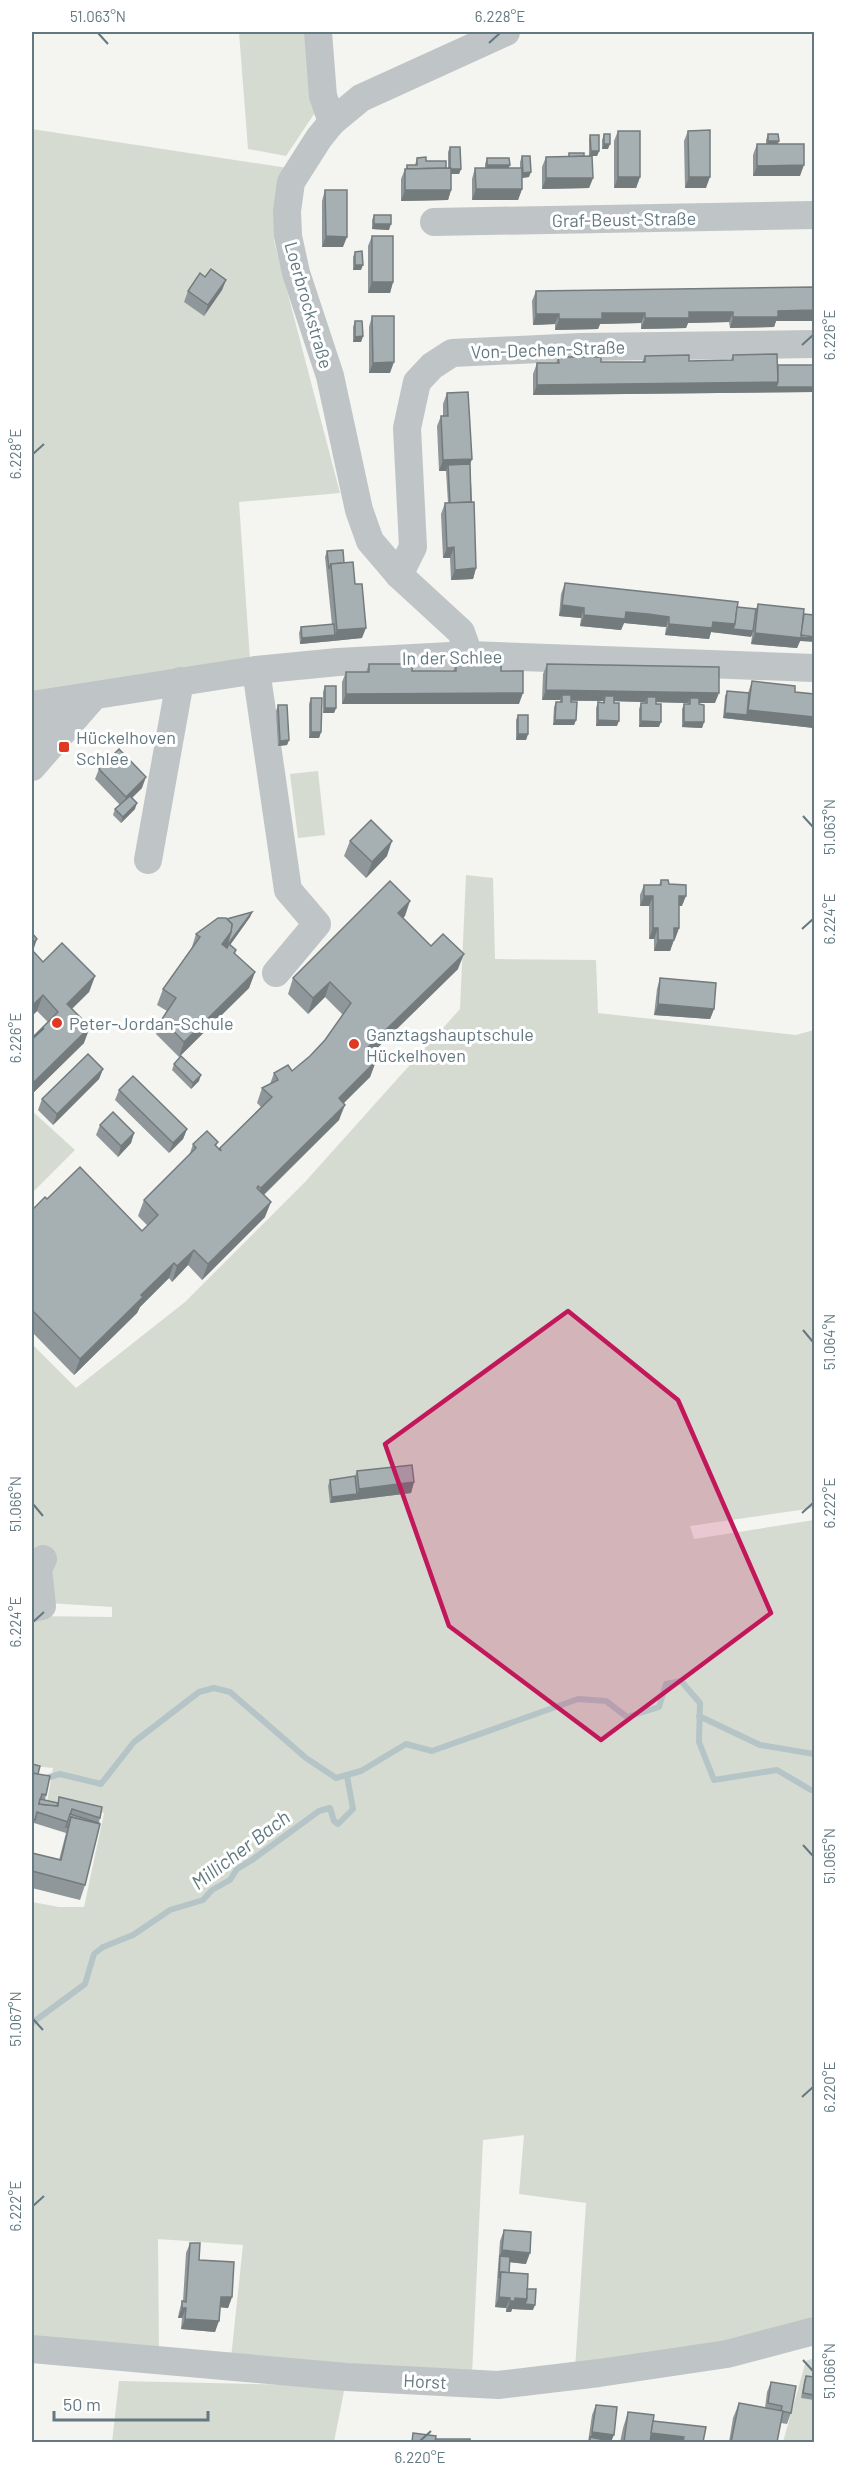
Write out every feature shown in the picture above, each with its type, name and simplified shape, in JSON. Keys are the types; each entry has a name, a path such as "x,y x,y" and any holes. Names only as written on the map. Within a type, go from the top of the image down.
{"street":[{"path":"318,32 323,96 332,122"},
{"name":"Loerbrockstraße","path":"469,655 461,632 399,575 370,541 359,510 330,376 296,273 288,236 287,211 291,182 319,138 332,122 361,98 506,32"},
{"name":"Graf-Beust-Straße","path":"434,222 814,215"},
{"name":"Von-Dechen-Straße","path":"399,575 412,547 407,428 417,382 432,366 452,352 581,347 814,344"},
{"name":"In der Schlee","path":"32,734 45,704 256,670 338,662 469,655 814,668"},
{"path":"256,670 288,890 317,924 276,973"},
{"path":"148,860 180,681"},
{"path":"32,767 93,697"},
{"path":"37,1607 38,1569 44,1559"},
{"name":"Horst","path":"32,2349 347,2378 498,2385 609,2372 727,2354 814,2331"}],"highlighted area":[{"path":"568,1311 678,1400 771,1613 601,1740 449,1626 385,1444"}],"shaded area":[{"path":"239,32 314,32 320,105 286,156 248,149"},
{"path":"32,129 288,168 275,213 274,241 340,493 239,502 250,659 32,696"},
{"path":"318,771 325,835 298,838 290,774"},
{"path":"466,875 493,878 495,959 596,960 598,1013 796,1035 814,1030 814,1508 690,1526 694,1539 814,1520 814,2318 717,2349 575,2369 586,2203 519,2194 524,2135 483,2140 472,2375 231,2358 243,2245 158,2239 159,2352 32,2335 32,1902 59,1907 84,1907 104,1813 47,1802 53,1768 32,1766 32,1616 112,1617 112,1607 32,1602 32,1344 76,1388 185,1302 305,1182 460,1009"},
{"path":"32,1111 75,1150 32,1193"},
{"path":"814,2358 814,2442 783,2442 806,2361"},
{"path":"119,2381 345,2386 334,2442 112,2442"}],"building":[{"path":"710,130 710,177 689,177 688,131"},
{"path":"618,131 640,131 640,177 618,177"},
{"path":"604,134 610,134 610,144 604,144"},
{"path":"768,134 778,134 779,141 768,141"},
{"path":"590,135 599,135 599,151 591,151"},
{"path":"757,144 804,144 804,165 757,166"},
{"path":"450,147 460,147 461,169 450,169"},
{"path":"569,153 584,153 584,156 569,157"},
{"path":"522,156 530,156 531,172 523,173"},
{"path":"592,156 593,178 546,178 546,157"},
{"path":"426,157 426,161 446,161 446,168 407,169 407,165 417,165 417,158"},
{"path":"487,158 509,158 510,165 487,165"},
{"path":"451,168 451,190 405,190 405,169"},
{"path":"475,168 522,168 522,189 476,189"},
{"path":"325,190 347,190 347,237 326,236"},
{"path":"374,215 391,215 391,224 374,224"},
{"path":"372,236 393,236 393,282 372,282"},
{"path":"362,251 363,265 355,265 355,252"},
{"path":"211,269 226,280 208,305 188,291 200,273 205,277"},
{"path":"814,287 814,310 778,311 778,317 733,317 733,312 689,312 689,318 645,318 645,313 602,313 602,319 559,319 559,314 536,314 536,291"},
{"path":"372,316 394,316 394,362 373,363"},
{"path":"355,321 362,321 363,336 355,337"},
{"path":"777,354 778,382 537,385 537,363 559,363 558,357 601,357 601,362 645,362 645,356 689,355 689,361 733,360 733,355"},
{"path":"778,365 814,365 814,387 776,387"},
{"path":"468,392 472,459 443,460 441,416 448,416 447,393"},
{"path":"470,464 471,502 450,503 448,465"},
{"path":"474,502 476,568 455,570 454,547 447,548 445,503"},
{"path":"343,550 344,563 331,564 329,569 327,551"},
{"path":"353,562 355,584 362,584 366,628 337,630 331,564"},
{"path":"565,583 738,602 735,624 713,622 712,628 669,624 669,617 626,612 625,619 584,615 584,608 562,605"},
{"path":"758,604 804,609 801,638 755,633"},
{"path":"737,607 756,609 753,631 733,629"},
{"path":"804,614 814,615 814,637 801,635"},
{"path":"334,624 335,635 302,638 301,627"},
{"path":"369,664 412,664 412,671 456,671 456,664 501,664 501,671 523,671 523,693 346,694 346,672 369,672"},
{"path":"547,664 719,667 719,693 546,690"},
{"path":"752,681 795,686 795,692 814,694 814,717 748,710"},
{"path":"325,686 336,686 336,708 325,708"},
{"path":"727,691 749,693 747,715 725,713"},
{"path":"562,695 571,695 571,702 577,702 576,720 555,720 556,702 562,702"},
{"path":"605,696 614,696 614,703 619,703 619,721 598,720 598,702 604,703"},
{"path":"647,697 656,697 656,704 661,704 661,722 641,721 641,703 647,703"},
{"path":"311,698 322,698 321,732 311,732"},
{"path":"690,698 699,698 699,704 704,705 704,722 684,722 684,704 690,704"},
{"path":"278,705 287,705 289,740 280,741"},
{"path":"518,715 528,715 528,734 518,734"},
{"path":"119,749 146,777 126,797 99,769"},
{"path":"130,796 137,803 123,817 115,809"},
{"path":"371,820 392,841 372,862 350,841"},
{"path":"661,880 668,880 669,884 686,885 686,896 679,896 679,928 674,928 674,940 658,940 658,928 653,928 653,896 644,896 644,885 661,885"},
{"path":"390,881 410,901 398,913 431,946 443,934 464,954 365,1050 376,1061 339,1098 345,1105 261,1188 258,1186 257,1188 271,1202 208,1264 194,1250 177,1266 174,1263 80,1359 32,1310 32,1210 45,1197 47,1199 80,1167 142,1231 158,1215 144,1200 196,1148 193,1144 207,1131 218,1142 215,1145 221,1151 220,1148 272,1097 262,1088 278,1080 274,1073 288,1065 292,1071 325,1040 351,1003 330,982 313,998 293,978"},
{"path":"252,912 226,947 232,924 227,919"},
{"path":"218,918 226,918 232,924 231,932 222,944 227,948 229,944 236,950 234,953 255,972 184,1042 162,1019 176,998 163,989 200,937 196,934"},
{"path":"32,933 37,939 32,944"},
{"name":"Peter-Jordan-Schule","path":"62,943 95,976 67,1004 90,1027 33,1083 32,1038 58,1012 43,995 32,1006 32,950 43,962"},
{"path":"660,978 716,983 714,1009 658,1004"},
{"path":"88,1054 103,1069 57,1114 42,1099"},
{"path":"181,1056 201,1075 193,1083 174,1064"},
{"path":"133,1076 187,1129 173,1143 119,1090"},
{"path":"113,1112 134,1133 121,1146 100,1125"},
{"path":"412,1465 414,1482 359,1489 357,1471"},
{"path":"355,1476 357,1494 332,1497 330,1480"},
{"path":"32,1764 40,1766 38,1774 32,1773"},
{"path":"32,1773 50,1776 46,1795 42,1794 39,1804 58,1806 59,1797 102,1807 100,1818 72,1809 68,1822 37,1812 35,1820 32,1819"},
{"path":"40,1799 58,1803 57,1806 39,1804"},
{"path":"70,1814 99,1823 71,1817 66,1827"},
{"path":"71,1817 100,1824 85,1885 32,1871 32,1853 61,1860"},
{"path":"504,2230 531,2232 530,2253 502,2250"},
{"path":"190,2243 200,2243 199,2260 234,2262 232,2297 221,2297 219,2321 185,2319 186,2308 182,2308 182,2301 186,2302"},
{"path":"500,2256 510,2257 509,2273 501,2272 499,2278"},
{"path":"501,2272 528,2274 527,2299 515,2298 515,2301 510,2301 510,2298 499,2297"},
{"path":"527,2289 536,2289 535,2305 525,2304"},
{"path":"806,2376 814,2377 814,2395 803,2393"},
{"path":"771,2382 796,2386 791,2413 781,2411 782,2406 768,2403"},
{"path":"739,2403 783,2411 777,2442 731,2442"},
{"path":"596,2405 617,2407 614,2435 592,2432"},
{"path":"628,2412 654,2415 650,2442 624,2442"},
{"path":"653,2421 706,2427 703,2442 683,2442 684,2437 651,2433"},
{"path":"413,2433 436,2436 435,2442 412,2442"},
{"path":"590,2437 605,2440 605,2442 590,2442"},
{"path":"436,2439 470,2439 470,2442 435,2442"}],"waterway":[{"name":"Millicher Bach","path":"43,1779 60,1774 101,1784 134,1742 199,1692 214,1688 230,1692 306,1758 336,1778 361,1771 406,1744 432,1751 578,1699 606,1701 627,1717 659,1707 666,1684 681,1681 700,1703 699,1742 714,1780 777,1770 814,1790"},
{"name":"Millicher Bach","path":"699,1716 760,1745 814,1754"},
{"name":"Millicher Bach","path":"32,2023 85,1984 94,1954 103,1947 133,1935 170,1910 203,1900 212,1890 230,1880 237,1869 319,1811 330,1808 334,1821 338,1824 353,1809 347,1776"}],"place":[{"name":"Hückelhoven Schlee","path":"64,747"},
{"name":"Peter-Jordan-Schule","path":"57,1023"},
{"name":"Ganztagshauptschule Hückelhoven","path":"354,1044"}]}
